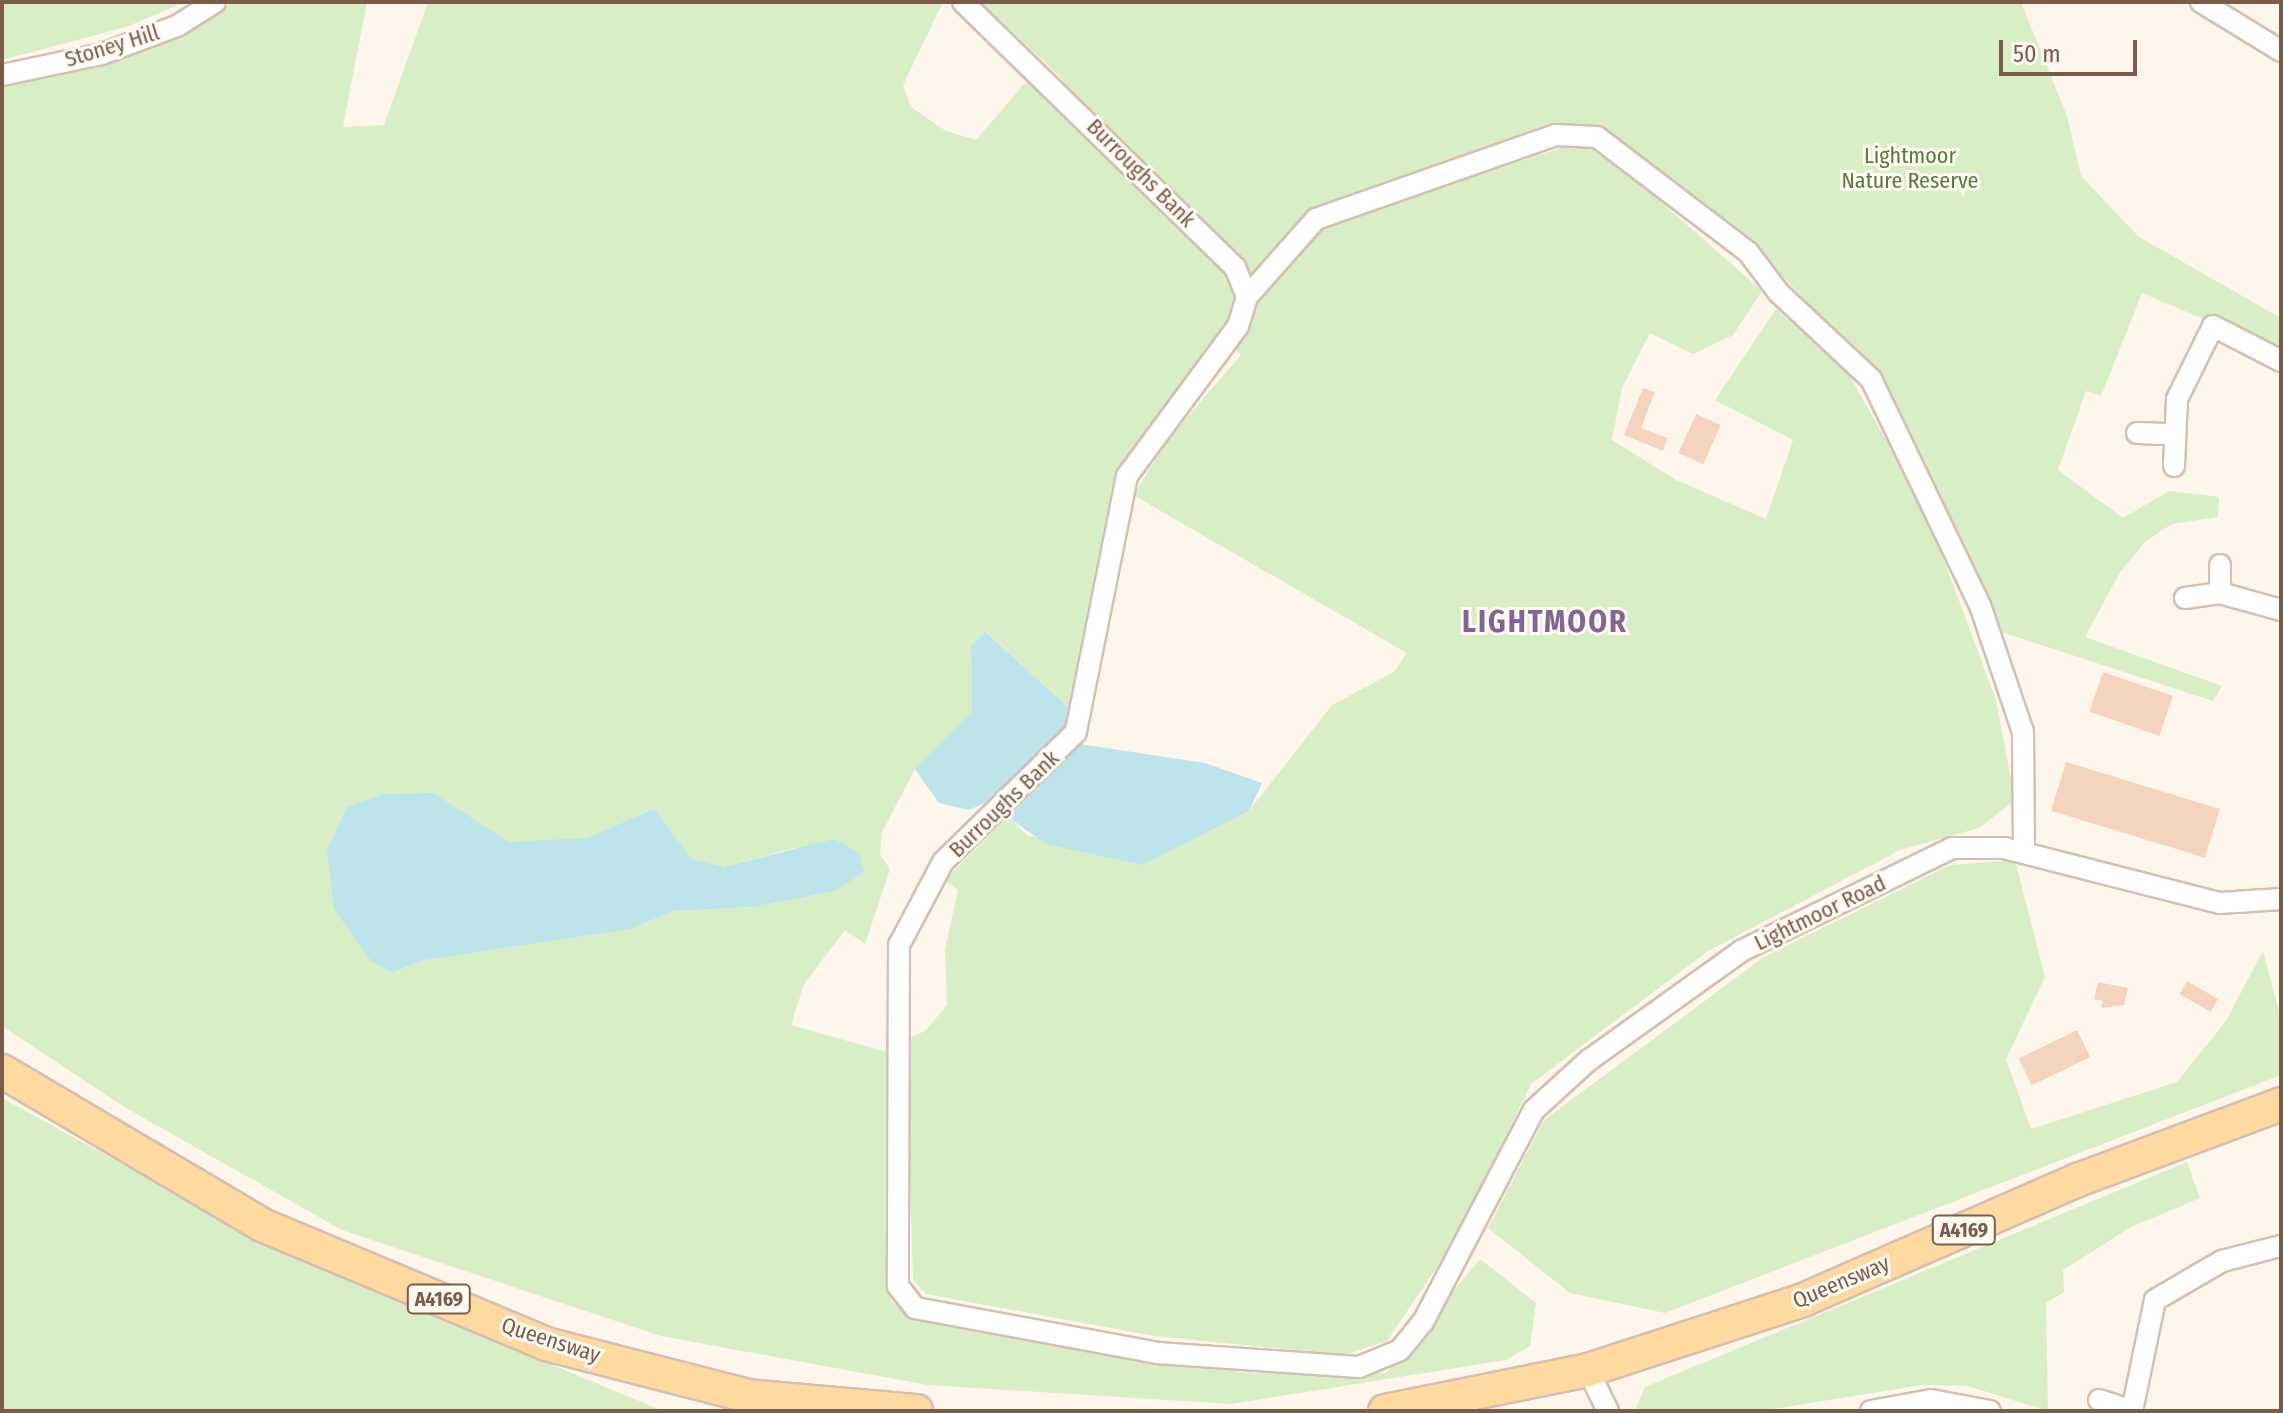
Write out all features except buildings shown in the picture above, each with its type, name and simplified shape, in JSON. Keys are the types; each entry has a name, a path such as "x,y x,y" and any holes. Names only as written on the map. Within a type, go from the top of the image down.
{"main road":[{"name":"Queensway","path":"2,1071 262,1225 546,1344 748,1403 916,1411"},
{"name":"Queensway","path":"1385,1411 1588,1370 1803,1300 2078,1180 2281,1104"}],"street":[{"name":"Stoney Hill","path":"2,75 102,54 177,26 215,2"},
{"name":"Burroughs Bank","path":"963,2 1235,267 1247,297 1238,326 1127,476 1076,732 943,862 899,945 898,1286 915,1308 1157,1353 1359,1367 1400,1350 1415,1331 1472,1228"},
{"path":"2201,2 2281,51"},
{"path":"1247,297 1316,219 1556,135 1597,137 1748,252 1779,293 1871,379 1980,605 2023,732 2024,853"},
{"path":"2174,466 2171,434 2182,382 2213,326 2281,361"},
{"path":"2137,433 2171,434"},
{"path":"2220,565 2220,593"},
{"path":"2185,598 2220,593 2281,610"},
{"name":"Lightmoor Road","path":"1472,1228 1534,1110 1589,1060 1741,951 1952,848 2024,853 2220,903 2281,899"},
{"path":"2099,1400 2132,1411 2155,1300 2195,1273 2281,1246"},
{"path":"1588,1370 1608,1411"},
{"path":"1871,1411 1931,1400 1990,1411"}],"green space":[{"path":"2,2 185,2 126,27 2,60"},
{"name":"Lightmoor Nature Reserve","path":"233,2 367,2 343,127 384,125 428,2 943,2 903,85 911,107 946,131 976,140 1032,75 1058,101 1062,79 981,2 2021,2 2067,116 2081,176 2139,237 2281,318 2281,354 2210,315 2206,320 2142,293 2101,396 2086,391 2058,470 2123,518 2169,491 2219,497 2218,517 2172,524 2146,541 2120,572 2085,637 2222,686 2213,701 1992,629 1894,402 1857,353 1750,243 1611,132 1548,127 1369,196 1405,199 1576,143 1610,157 1762,291 1733,335 1693,354 1650,333 1622,388 1612,440 1676,480 1766,519 1793,440 1715,400 1776,309 1849,375 1925,509 1996,700 2015,800 1979,828 1900,850 1708,951 1531,1084 1457,1237 1387,1341 1344,1355 1154,1336 926,1294 913,1279 906,1041 926,1030 947,1005 945,949 958,890 945,880 1008,817 1027,835 1143,865 1249,811 1332,705 1394,672 1407,653 1133,495 1171,436 1241,355 1219,337 1121,466 1071,710 987,632 971,645 972,712 915,769 882,832 880,855 890,869 865,944 845,930 804,984 791,1025 890,1053 891,1300 911,1319 1246,1373 1386,1373 1480,1259 1536,1303 1530,1346 1506,1360 1231,1404 928,1385 661,1336 342,1230 126,1108 2,1026 2,85 169,40","holes":["434,793 509,842 545,846 587,838 654,809 692,859 724,867 795,848 835,891 753,907 673,911 631,929 419,961 392,973 334,909"]},
{"path":"2015,860 2045,977 2006,1059 2031,1129 2177,1082 2226,1021 2263,951 2281,1019 2281,1075 1665,1313 1570,1293 1488,1228 1544,1120 1764,957 1950,865"},
{"path":"2,1098 284,1253 663,1411 2,1411"},
{"path":"2187,1162 2200,1198 2131,1227 2063,1270 2064,1292 2046,1303 2048,1411 1968,1386 1922,1385 1761,1411 1636,1409 1645,1387"}],"water":[{"path":"986,632 1071,710 1067,728 1001,796 969,810 939,803 915,769 972,712 971,645"},
{"path":"1080,744 1205,763 1262,783 1249,811 1143,865 1046,844 1008,817"},
{"path":"434,793 509,842 587,838 654,809 692,859 724,867 834,839 859,853 864,872 835,891 753,907 673,911 631,929 419,961 392,973 371,961 334,909 327,850 347,807 384,794"}],"district":[{"name":"LIGHTMOOR","path":"1545,622"}]}
